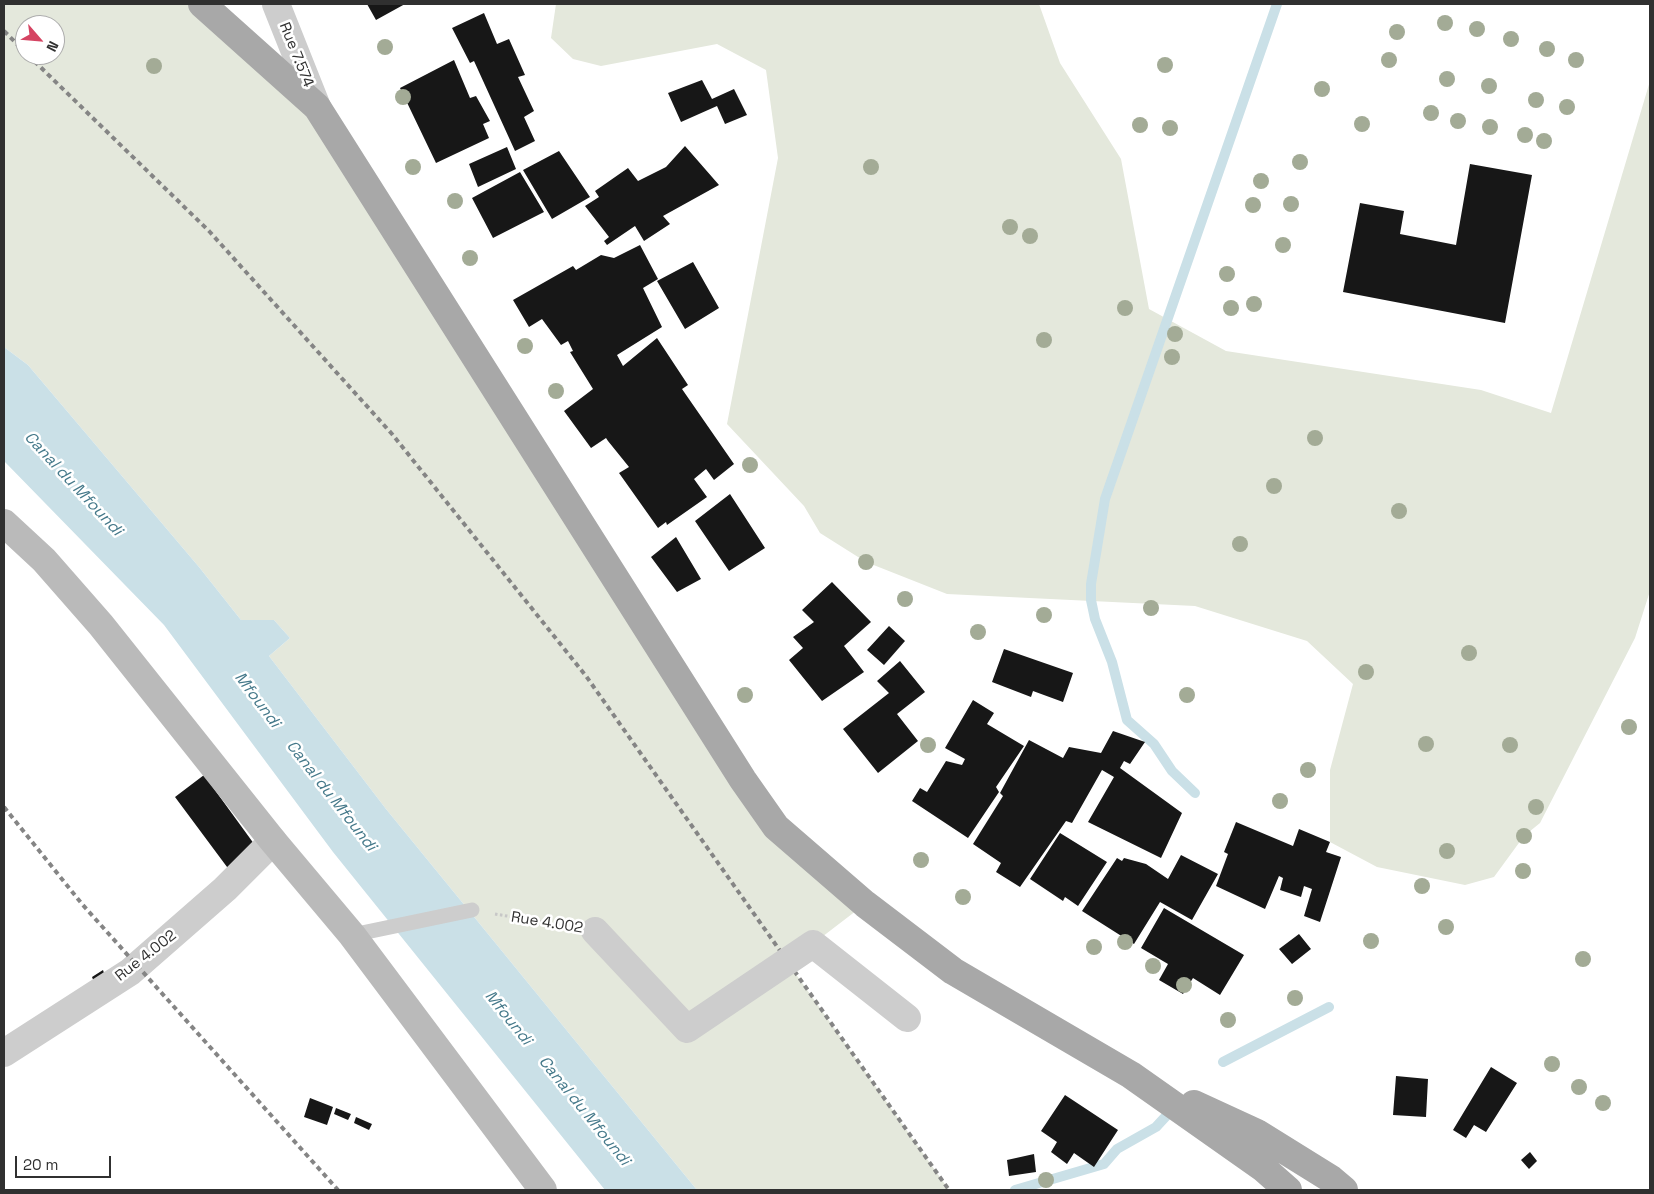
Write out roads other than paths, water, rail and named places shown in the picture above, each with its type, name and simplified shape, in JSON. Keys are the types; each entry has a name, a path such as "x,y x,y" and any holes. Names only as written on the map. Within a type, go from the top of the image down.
{"main road":[{"path":"202,4 317,106 737,772 776,827 865,904 953,971 1131,1074 1257,1133 1331,1179 1344,1190"},
{"path":"4,524 44,560 101,625 272,841 364,932 543,1190"},
{"path":"1131,1074 1263,1168 1288,1190"}],"street":[{"name":"Rue 7.574","path":"276,4 317,106"},
{"name":"Rue 4.002","path":"4,1054 130,972 225,889 272,841"},
{"path":"595,930 687,1029 813,944 907,1018"}],"lane":[{"path":"364,932 472,910"}],"water":[{"path":"4,347 28,365 199,567 241,620 274,620 290,638 269,656 386,809 697,1190 605,1190 333,852 164,625 4,461"}],"waterway":[{"path":"1195,793 1172,771 1154,744 1127,720 1112,662 1095,619 1091,600 1091,584 1105,499 1277,4"},
{"path":"1223,1062 1329,1007"},
{"path":"1015,1190 1104,1164 1117,1149 1156,1127 1168,1114"}],"railway":[{"path":"4,31 15,42"},
{"path":"38,65 209,231 392,434 586,676 949,1190"},
{"path":"4,807 82,904 338,1190"}],"water label":[{"name":"Canal du Mfoundi","path":"73,484"},
{"name":"Mfoundi","path":"257,700"},
{"name":"Canal du Mfoundi","path":"331,796"},
{"name":"Mfoundi","path":"508,1018"},
{"name":"Canal du Mfoundi","path":"584,1111"}]}
